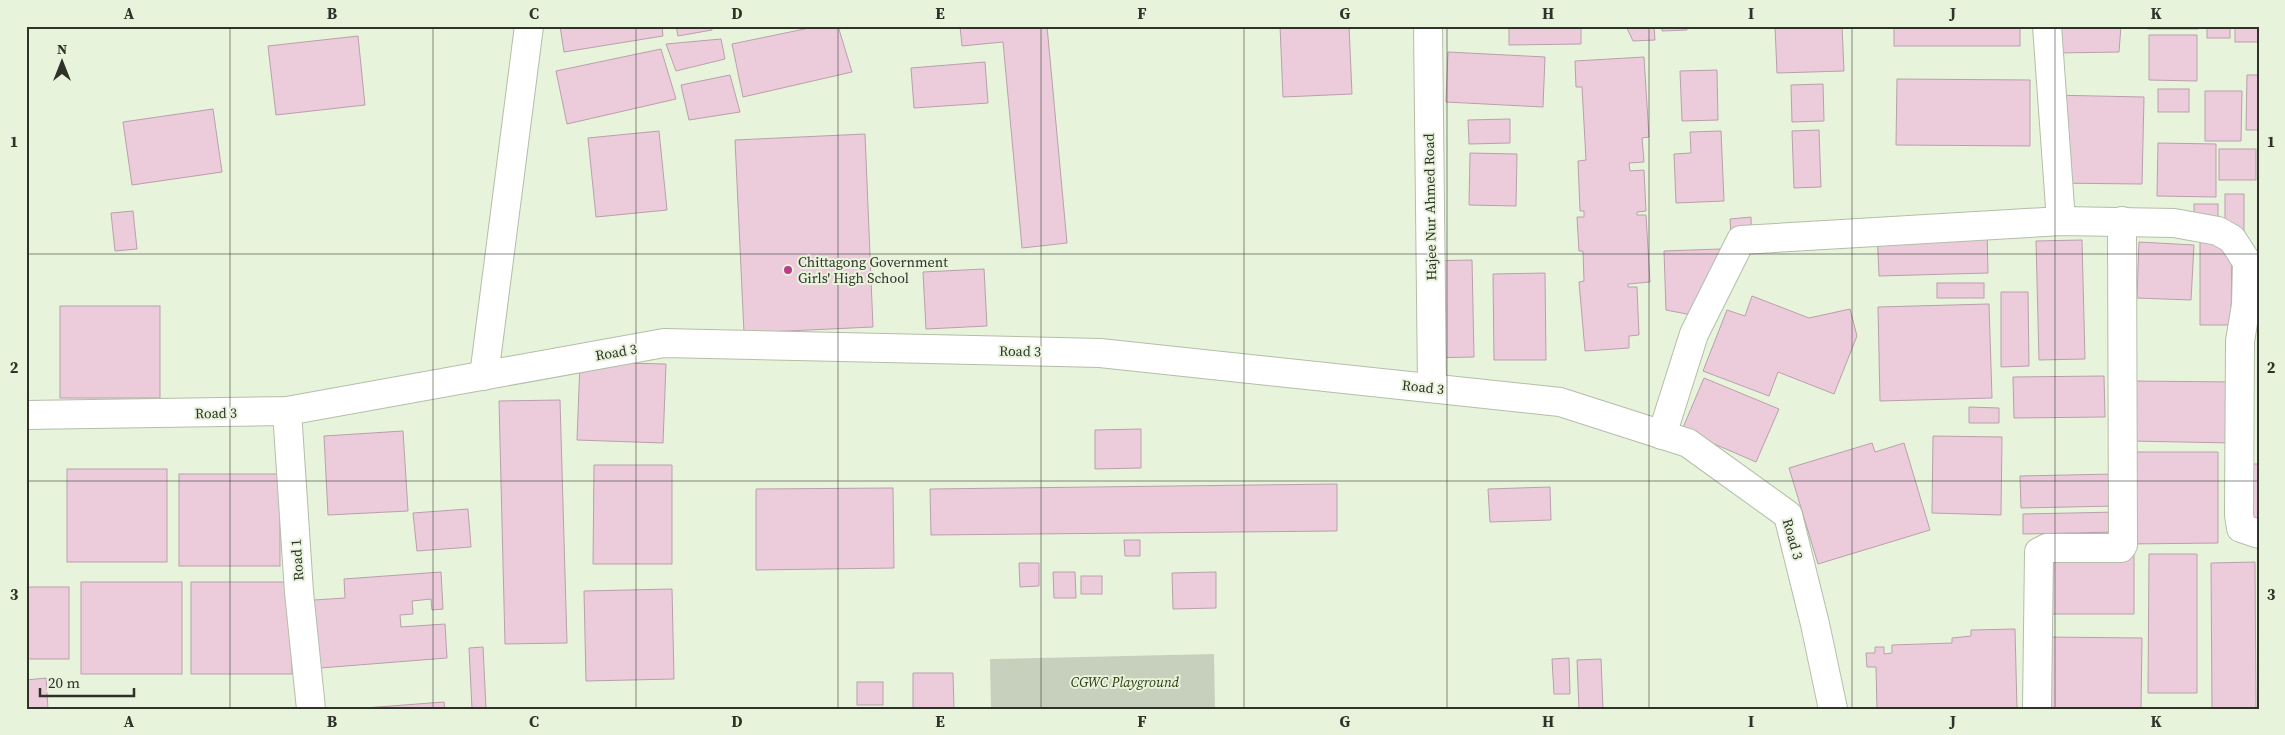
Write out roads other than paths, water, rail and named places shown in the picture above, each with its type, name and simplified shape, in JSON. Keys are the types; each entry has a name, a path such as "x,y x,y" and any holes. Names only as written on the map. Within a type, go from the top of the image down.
{"street":[{"path":"484,376 529,26"},
{"name":"Hajee Nur Ahmed Road","path":"1428,26 1432,388"},
{"path":"2047,26 2061,221"},
{"path":"1662,435 1694,334 1741,240 2061,221 2174,223 2218,231 2232,239 2247,262 2246,305 2240,341 2239,515 2241,528 2259,534"},
{"path":"2037,709 2039,552 2047,548 2121,548 2123,545 2122,221"},
{"name":"Road 3","path":"26,415 287,412 655,344 674,343 1100,353 1560,402 1688,443 1788,515 1815,624 1833,709"},
{"name":"Road 1","path":"287,412 299,592 311,709"}],"place":[{"name":"Chittagong Government Girls' High School","path":"788,270"}],"park label":[{"name":"CGWC Playground","path":"1125,682"}]}
